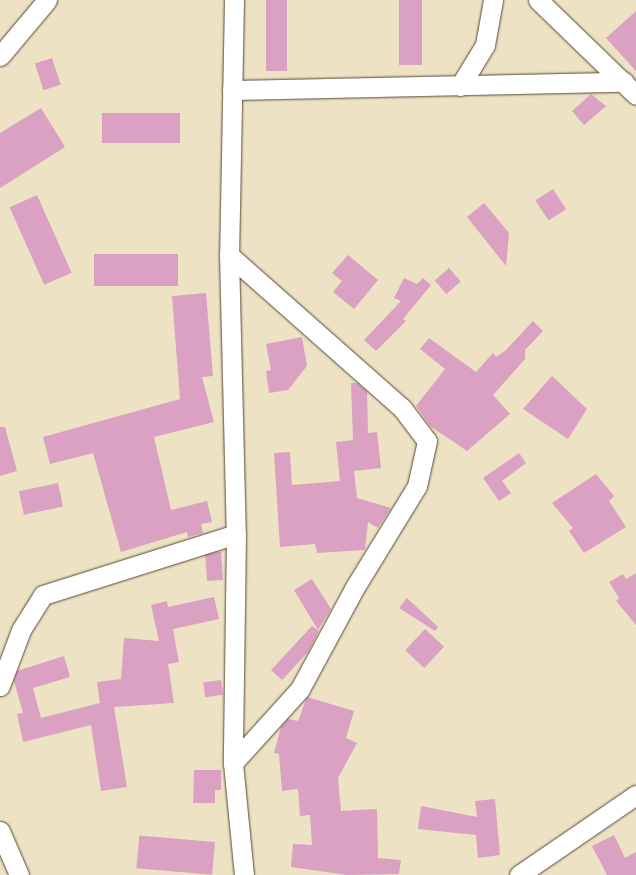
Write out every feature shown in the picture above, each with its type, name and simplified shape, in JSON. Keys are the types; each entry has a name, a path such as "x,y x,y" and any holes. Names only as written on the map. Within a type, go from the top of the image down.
{"street":[{"path":"0,56 47,0"},
{"path":"234,0 229,255 236,534 233,763 244,875"},
{"path":"460,86 485,45 493,0"},
{"path":"538,0 630,88"},
{"path":"232,90 460,86 630,88"},
{"path":"229,255 402,408 427,441 417,486 354,589 300,689 233,763"},
{"path":"0,686 21,630 43,595 236,534"},
{"path":"519,875 636,795"},
{"path":"0,831 19,875"}],"building":[{"path":"266,0 287,0 287,71 266,71"},
{"path":"399,0 422,0 422,65 399,65"},
{"path":"636,11 636,71 606,38"},
{"path":"52,58 61,85 44,90 35,64"},
{"path":"591,94 606,106 584,125 572,111"},
{"path":"41,108 65,147 0,188 0,133"},
{"path":"102,113 180,113 180,143 102,143"},
{"path":"553,189 566,209 548,221 535,200"},
{"path":"37,195 72,273 44,285 10,207"},
{"path":"484,203 509,233 506,266 467,217"},
{"path":"94,254 178,254 178,286 94,286"},
{"path":"348,255 378,280 354,309 333,292 342,281 332,273"},
{"path":"449,268 461,282 446,294 435,280"},
{"path":"404,278 417,284 423,278 431,285 403,319 406,321 376,351 364,340 401,301 394,298"},
{"path":"206,293 213,376 202,377 214,422 154,437 171,510 207,501 212,522 201,524 203,533 188,537 187,532 121,552 93,453 50,464 43,437 180,399 172,296"},
{"path":"533,321 543,331 525,350 525,359 493,395 510,414 467,451 430,426 416,406 445,369 420,349 429,338 476,372 493,353 496,357 505,351"},
{"path":"302,337 307,366 288,390 269,393 266,371 271,370 266,344"},
{"path":"552,376 587,409 568,439 523,409"},
{"path":"351,383 357,383 367,391 368,433 377,432 381,468 354,471 357,498 391,508 378,528 368,522 365,550 317,553 315,544 280,547 274,453 290,452 292,485 340,481 336,442 353,440"},
{"path":"0,427 5,427 17,471 0,476"},
{"path":"519,453 526,463 502,481 511,493 499,501 483,478"},
{"path":"596,474 614,496 609,501 626,527 584,553 569,531 573,528 552,503"},
{"path":"58,483 63,506 24,515 19,491"},
{"path":"221,552 223,580 207,581 205,553"},
{"path":"636,573 636,625 616,601 619,598 609,582 623,574 626,579"},
{"path":"312,579 331,609 318,630 294,590"},
{"path":"214,597 219,619 173,629 179,662 168,664 174,703 114,707 127,787 101,791 91,725 23,742 17,714 23,713 14,681 17,671 64,656 70,677 33,688 41,718 100,703 97,682 121,679 124,638 159,641 151,605 167,601 168,607"},
{"path":"407,598 438,627 435,631 399,608"},
{"path":"312,626 319,631 308,652 282,680 271,670"},
{"path":"425,629 444,647 424,668 405,650"},
{"path":"221,680 223,695 205,697 203,683"},
{"path":"307,697 354,711 346,738 357,743 338,778 341,811 377,809 378,858 401,860 399,874 347,875 291,867 293,844 312,845 310,815 300,816 298,789 282,791 279,754 274,753 281,727 288,719 298,721"},
{"path":"194,770 221,770 221,790 215,790 215,803 193,803"},
{"path":"495,799 500,855 478,858 476,835 418,829 421,806 477,817 475,801"},
{"path":"139,835 215,842 212,875 136,868"},
{"path":"614,835 625,858 636,852 636,875 607,875 592,846"}]}
